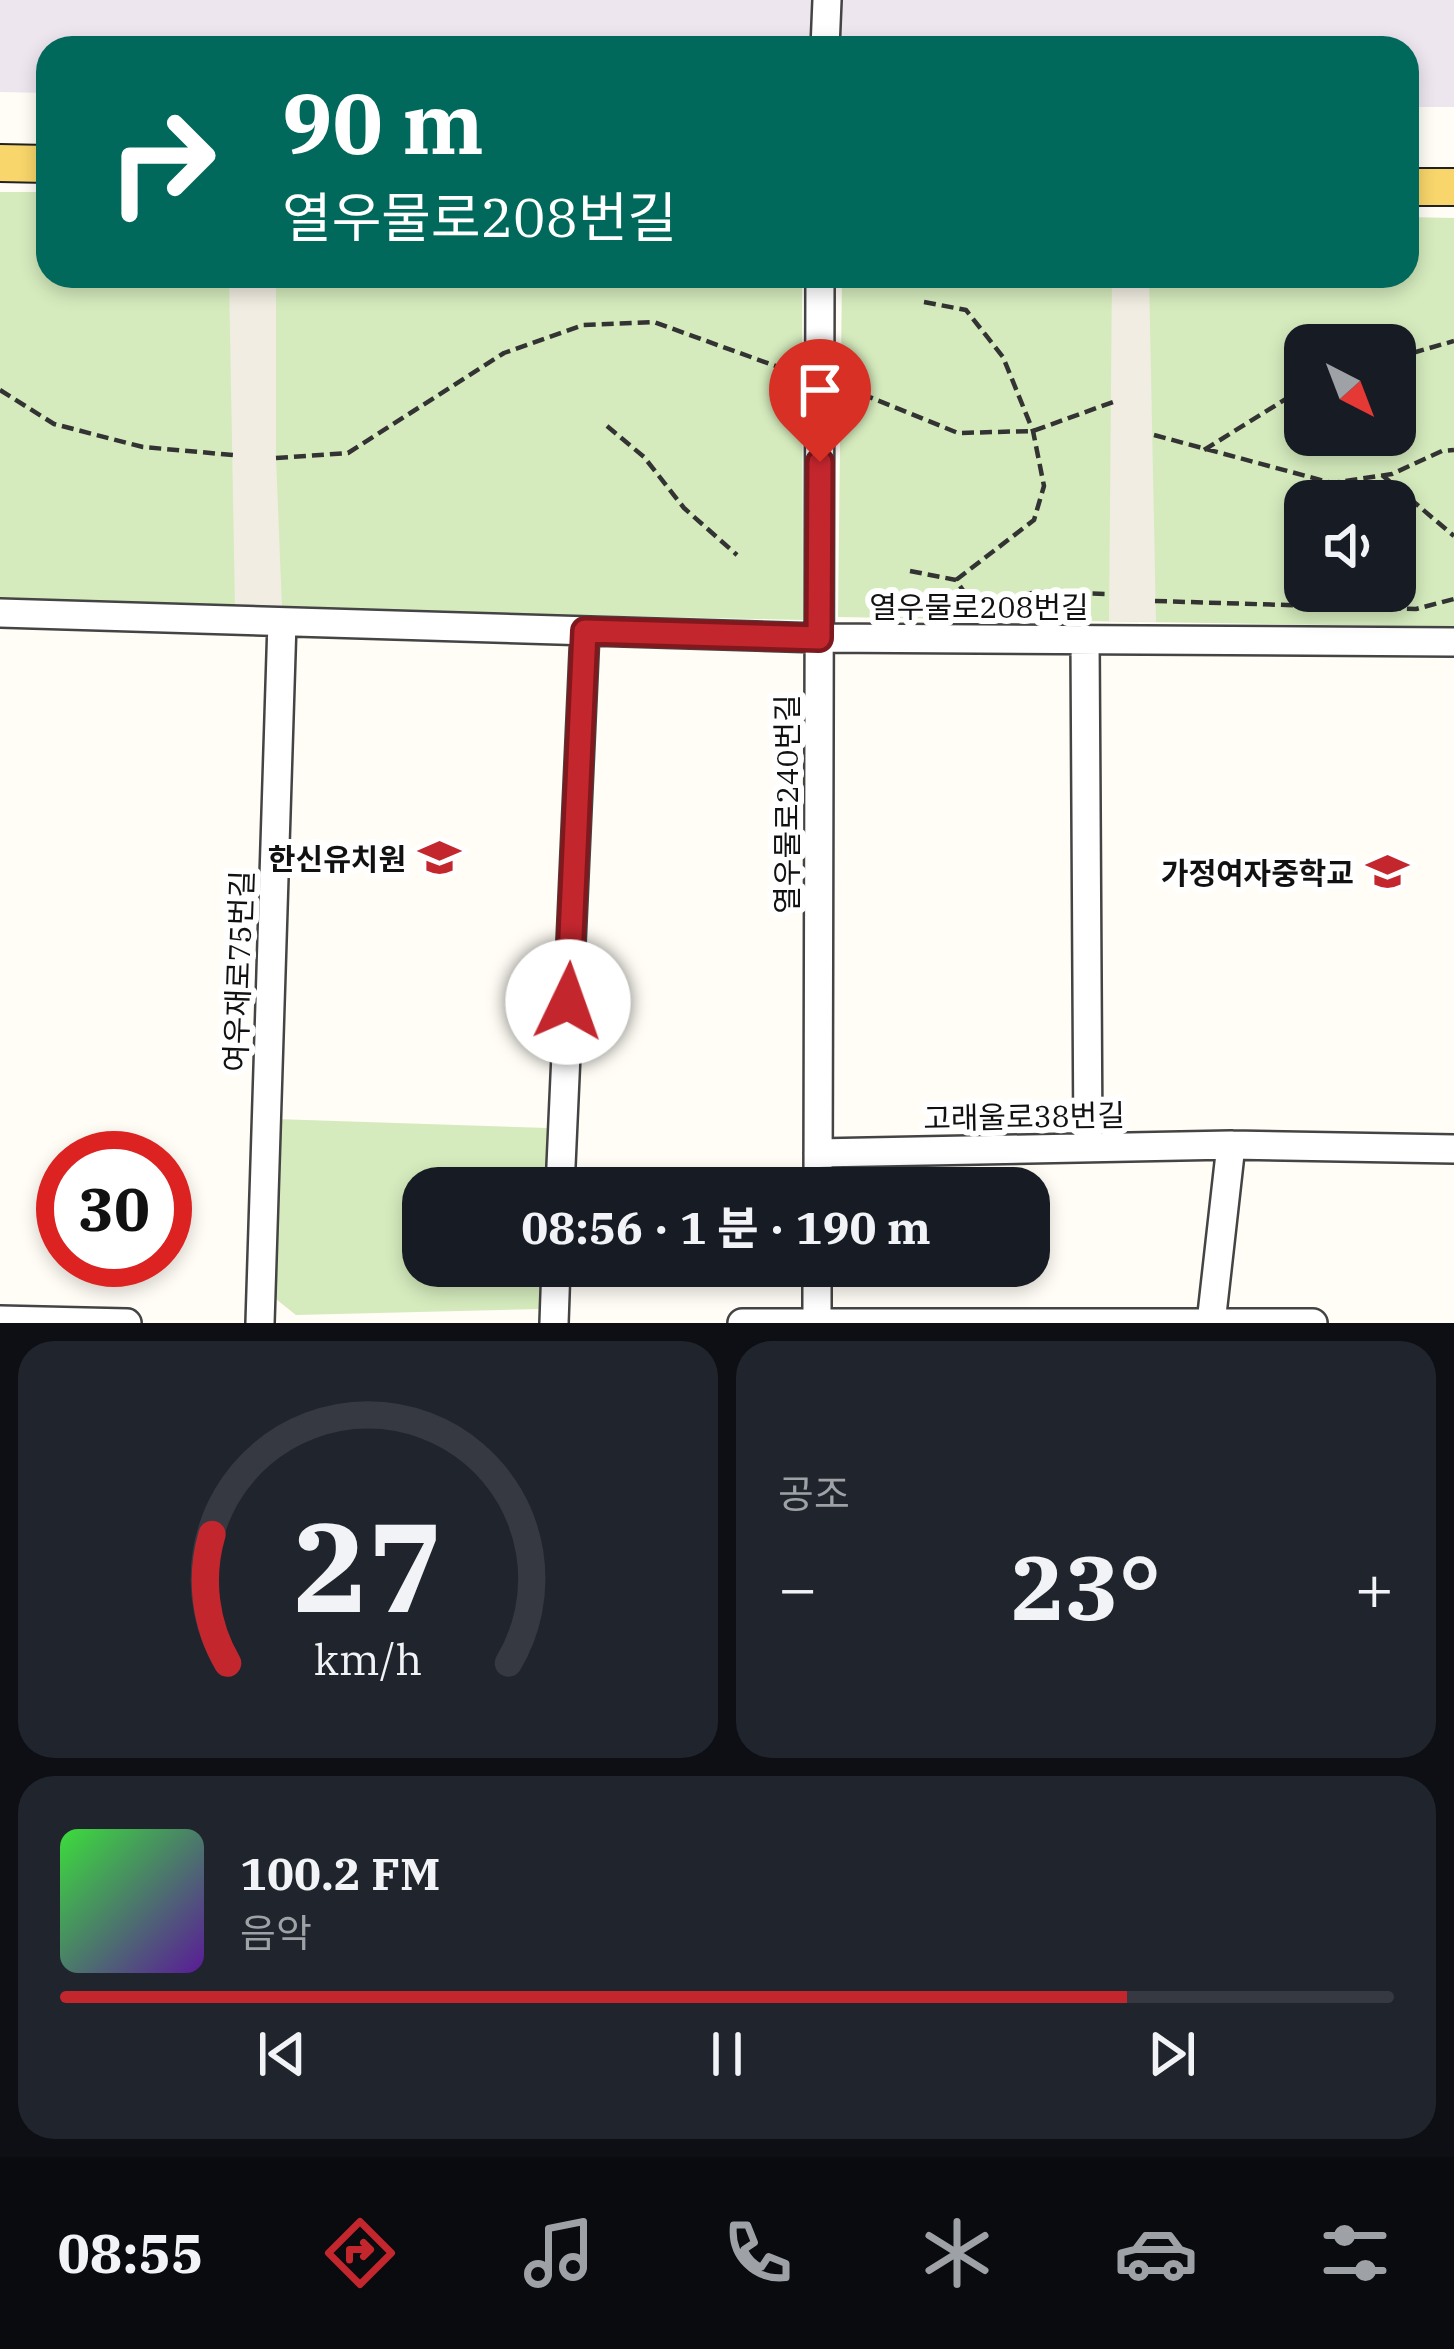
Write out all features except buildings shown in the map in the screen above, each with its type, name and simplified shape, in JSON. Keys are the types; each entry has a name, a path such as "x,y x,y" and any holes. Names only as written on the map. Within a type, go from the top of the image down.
{"main road":[{"path":"0,164 36,164"},
{"path":"1419,187 1454,187"}],"street":[{"path":"826,36 827,0"},
{"name":"열우물로240번길","path":"818,1167 820,288"},
{"name":"열우물로208번길","path":"0,613 819,638 1454,642"},
{"name":"여우재로75번길","path":"260,1323 282,622"},
{"path":"561,1167 585,631"},
{"path":"1085,639 1088,1148"},
{"path":"1211,1322 1231,1145"},
{"name":"고래울로38번길","path":"818,1153 1231,1145 1454,1149"},
{"path":"554,1323 555,1287"},
{"path":"817,1287 817,1322"},
{"path":"0,1320 127,1323"},
{"path":"742,1323 1313,1323"}],"path":[{"path":"924,302 966,310 1003,357 1034,431 1044,486 1034,520 956,580"},
{"path":"276,458 348,453 504,353 583,325 654,322 802,376 820,374 958,433 1034,431 1113,402"},
{"path":"1416,352 1454,341"},
{"path":"0,390 55,424 143,447 232,455"},
{"path":"1204,450 1284,400"},
{"path":"607,426 644,457 684,508 736,555"},
{"path":"1154,435 1332,483 1382,475 1454,450"},
{"path":"1382,475 1454,536"},
{"path":"910,571 956,580 973,605 1037,592 1109,594"},
{"path":"1155,601 1416,609 1454,599"}],"shaded area":[{"path":"0,0 1454,0 1454,107 1419,107 1419,36 36,36 36,93 0,92"},
{"path":"229,288 276,288 282,608 235,608"},
{"path":"1112,288 1149,288 1156,622 1109,621"}],"green space":[{"path":"0,192 36,192 36,288 802,288 803,620 0,602"},
{"path":"1419,217 1454,218 1454,627 838,617 842,288 1419,288"},
{"path":"275,1119 548,1128 546,1167 402,1167 402,1287 541,1287 540,1309 296,1315 272,1296"}],"place":[{"name":"한신유치원","path":"440,858"},
{"name":"가정여자중학교","path":"1388,872"}],"route":[{"path":"568,1002 585,631 819,638 820,462"}]}
